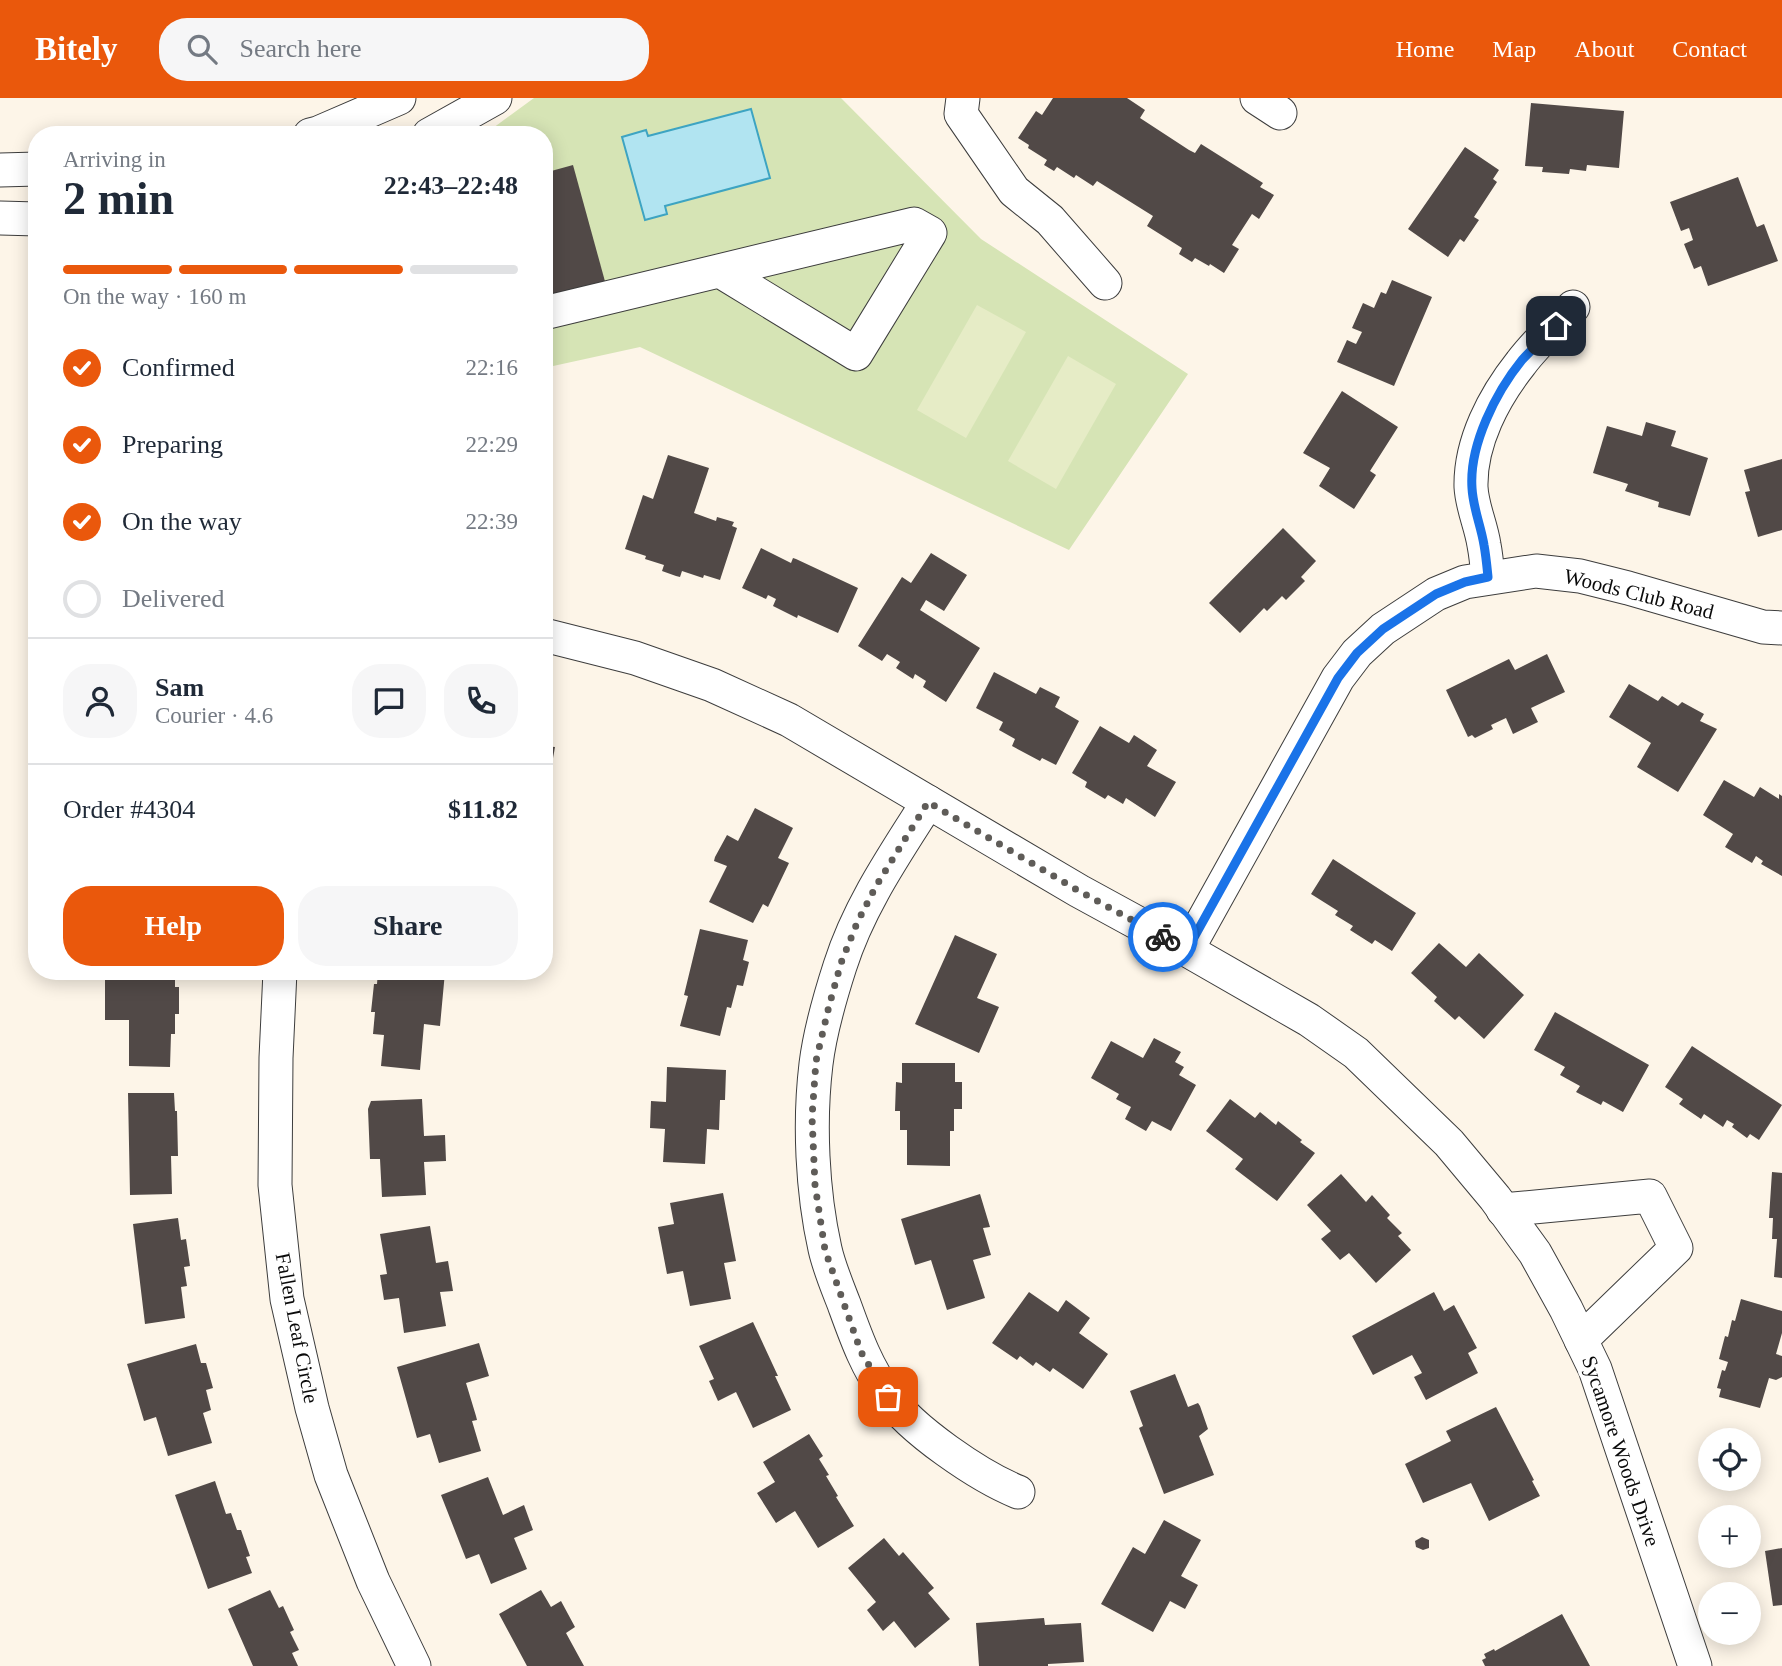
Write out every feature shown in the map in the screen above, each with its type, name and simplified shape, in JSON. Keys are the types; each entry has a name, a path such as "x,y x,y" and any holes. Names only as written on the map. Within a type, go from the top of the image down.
{"street":[{"path":"334,126 399,98"},
{"path":"445,126 495,98"},
{"path":"963,98 961,114 1014,191 1049,220 1105,283"},
{"path":"0,170 28,169"},
{"path":"0,218 28,219"},
{"path":"553,311 914,224 930,233 856,354 720,271"},
{"path":"1488,577 1484,543 1471,486 1474,460 1482,432 1493,404 1521,362 1573,307"},
{"name":"Woods Club Road","path":"1187,950 1338,678 1357,653 1383,629 1436,594 1465,582 1536,571 1580,576 1763,627 1782,628"},
{"name":"Sycamore Woods Drive","path":"553,637 635,658 712,685 789,720 1079,891 1309,1020 1356,1053 1449,1143 1535,1253 1566,1309 1595,1369 1614,1421 1695,1666"},
{"path":"928,802 876,886 841,963 816,1061 812,1117 815,1185 825,1250 861,1352 888,1397 937,1443 997,1483 1018,1492"},
{"name":"Fallen Leaf Circle","path":"280,980 275,1185 287,1299 312,1408 331,1475 373,1581 414,1666"},
{"path":"1503,1210 1650,1196 1676,1248 1581,1340"}],"green space":[{"path":"534,98 841,98 981,239 1188,374 1069,550 640,347 553,366 553,126 496,126"},
{"path":"977,305 1026,332 966,438 917,410"},
{"path":"1068,356 1116,384 1056,489 1008,461"}],"water":[{"path":"751,109 770,178 665,206 667,214 645,220 622,137 646,130 648,136"}],"building":[{"path":"1053,98 1127,98 1145,110 1140,118 1189,150 1195,153 1201,144 1263,183 1260,187 1274,195 1259,219 1252,214 1232,245 1239,249 1224,273 1210,264 1209,266 1195,258 1192,262 1179,254 1182,248 1147,226 1153,216 1097,181 1093,186 1076,175 1074,178 1057,167 1054,171 1044,165 1047,160 1018,138 1036,111 1042,115"},
{"path":"1531,103 1624,111 1619,168 1587,165 1586,171 1570,169 1569,174 1542,172 1543,167 1525,166"},
{"path":"1465,147 1499,170 1493,179 1497,182 1474,217 1479,220 1464,242 1460,239 1448,257 1408,229"},
{"path":"573,165 606,285 553,300 553,171"},
{"path":"1738,177 1756,225 1757,227 1764,224 1778,261 1708,286 1701,266 1694,269 1684,244 1693,240 1689,228 1681,231 1670,202"},
{"path":"1392,280 1432,297 1394,386 1337,362 1347,340 1356,344 1362,332 1352,328 1363,303 1374,308 1381,292 1386,294"},
{"path":"1342,391 1398,427 1370,471 1376,475 1354,509 1319,486 1330,468 1303,453"},
{"path":"1646,422 1676,431 1671,446 1708,458 1690,516 1658,507 1659,502 1625,491 1628,484 1593,473 1607,426 1642,436"},
{"path":"668,455 709,468 694,513 716,521 717,517 734,522 732,526 737,528 720,580 682,571 680,577 676,576 662,571 664,565 625,549 643,495 653,499"},
{"path":"1782,459 1782,530 1758,537 1745,492 1750,491 1744,470"},
{"path":"1283,528 1316,561 1301,577 1305,581 1286,600 1282,596 1267,611 1264,608 1240,633 1209,603"},
{"path":"761,548 791,563 793,558 796,559 858,588 838,633 773,606 776,599 768,595 766,599 742,588"},
{"path":"931,553 967,575 944,611 926,600 920,610 980,648 946,702 923,687 926,681 915,674 913,679 896,668 900,662 887,654 882,661 858,646 902,577 911,583"},
{"path":"1547,654 1565,692 1531,708 1538,722 1513,734 1506,718 1491,725 1493,729 1475,738 1472,735 1468,737 1446,690 1509,659 1515,670"},
{"path":"994,672 1036,694 1040,687 1060,697 1055,707 1079,721 1056,765 1042,758 1040,761 1012,746 1015,739 999,730 1003,722 976,708"},
{"path":"1629,684 1658,701 1662,696 1678,706 1682,702 1704,714 1700,721 1717,729 1678,792 1637,767 1651,743 1609,717"},
{"path":"1100,726 1129,743 1134,735 1157,750 1147,766 1176,782 1155,817 1126,798 1123,804 1108,795 1105,799 1085,787 1087,782 1072,773"},
{"path":"1724,780 1754,797 1760,787 1779,799 1779,794 1782,796 1782,876 1761,864 1763,861 1756,856 1752,863 1725,847 1733,834 1703,815"},
{"path":"755,808 793,828 778,858 789,863 768,907 763,904 753,923 709,902 727,866 714,861 715,857 727,835 738,841"},
{"path":"1333,859 1416,913 1392,951 1375,940 1372,944 1350,930 1353,926 1335,915 1338,911 1311,894"},
{"path":"700,929 748,940 743,960 749,962 743,986 737,985 731,1008 727,1007 720,1036 680,1026 688,996 684,995"},
{"path":"955,935 997,954 977,998 999,1007 979,1053 915,1024"},
{"path":"1439,943 1466,967 1479,953 1524,995 1484,1039 1459,1016 1455,1020 1434,1001 1437,997 1411,973"},
{"path":"105,980 175,980 175,987 179,987 179,1014 175,1014 175,1034 171,1034 170,1067 129,1066 129,1020 105,1020"},
{"path":"377,980 444,980 440,1026 424,1024 420,1070 381,1066 384,1035 373,1034 375,1012 371,1012 374,984 377,984"},
{"path":"1555,1012 1649,1065 1623,1112 1603,1101 1601,1105 1576,1092 1580,1086 1560,1075 1565,1067 1534,1050"},
{"path":"1154,1038 1181,1052 1175,1062 1184,1067 1179,1075 1196,1085 1171,1131 1152,1121 1146,1131 1125,1119 1131,1107 1116,1099 1119,1094 1091,1078 1111,1041 1143,1058"},
{"path":"1692,1046 1782,1105 1759,1140 1750,1134 1747,1138 1727,1120 1723,1127 1704,1114 1701,1119 1679,1104 1683,1099 1665,1087"},
{"path":"902,1063 955,1063 955,1082 962,1082 962,1109 954,1109 954,1131 950,1131 950,1166 907,1165 907,1130 900,1130 900,1111 895,1111 896,1082 902,1083"},
{"path":"667,1067 726,1070 725,1100 720,1100 719,1130 707,1129 705,1164 663,1162 665,1129 650,1128 651,1101 666,1102"},
{"path":"128,1093 174,1093 178,1156 171,1156 172,1194 130,1195"},
{"path":"422,1099 424,1136 445,1135 446,1161 424,1162 426,1195 382,1197 380,1159 370,1159 368,1109 371,1101"},
{"path":"1230,1099 1255,1118 1260,1112 1276,1125 1278,1121 1315,1153 1277,1201 1235,1169 1243,1159 1206,1131"},
{"path":"1772,1172 1782,1173 1782,1278 1774,1277 1777,1239 1772,1239 1773,1218 1769,1218"},
{"path":"1341,1174 1366,1202 1372,1195 1390,1215 1387,1218 1402,1233 1398,1236 1411,1250 1376,1283 1349,1253 1340,1260 1321,1239 1331,1231 1307,1205"},
{"path":"723,1193 736,1261 724,1263 731,1299 690,1306 683,1271 667,1274 658,1227 674,1224 670,1203"},
{"path":"980,1194 990,1227 983,1228 991,1255 973,1260 985,1298 947,1310 931,1260 915,1265 901,1219"},
{"path":"178,1218 181,1240 186,1239 190,1266 184,1267 187,1286 181,1287 185,1318 145,1324 133,1224"},
{"path":"430,1226 436,1263 448,1261 453,1291 440,1292 446,1326 404,1333 399,1298 384,1300 380,1275 387,1274 380,1234"},
{"path":"1029,1292 1058,1312 1066,1300 1090,1318 1079,1333 1108,1354 1083,1389 1053,1368 1050,1372 1036,1362 1033,1366 1020,1356 1017,1360 992,1343"},
{"path":"1434,1292 1444,1311 1454,1305 1477,1348 1468,1353 1478,1373 1426,1400 1414,1377 1422,1373 1412,1355 1373,1375 1352,1336"},
{"path":"1741,1299 1782,1311 1782,1333 1776,1354 1782,1356 1782,1377 1776,1380 1769,1378 1760,1408 1719,1397 1721,1389 1717,1388 1722,1370 1725,1371 1728,1362 1719,1359 1725,1336 1728,1337 1732,1320 1735,1321"},
{"path":"753,1322 791,1410 753,1428 736,1392 718,1401 709,1381 714,1379 699,1346"},
{"path":"479,1343 489,1376 466,1383 477,1420 472,1421 481,1451 439,1463 430,1434 417,1438 397,1367"},
{"path":"196,1344 201,1363 206,1363 213,1388 206,1390 211,1410 203,1413 212,1443 168,1456 156,1417 144,1421 127,1364"},
{"path":"1175,1374 1188,1407 1198,1403 1200,1406 1208,1429 1199,1436 1214,1475 1164,1494 1139,1428 1143,1426 1130,1391"},
{"path":"1496,1407 1540,1496 1489,1521 1471,1483 1423,1503 1405,1464 1451,1441 1446,1431"},
{"path":"809,1434 823,1456 819,1459 829,1475 826,1476 838,1496 836,1497 854,1526 818,1548 795,1511 776,1523 757,1493 775,1482 763,1462"},
{"path":"488,1477 503,1515 524,1505 533,1530 514,1538 527,1569 491,1584 479,1554 466,1559 441,1495"},
{"path":"215,1481 226,1514 231,1513 237,1530 241,1530 250,1556 246,1557 252,1573 208,1589 175,1495"},
{"path":"1164,1520 1201,1540 1181,1576 1198,1585 1185,1609 1170,1601 1153,1632 1101,1604 1133,1547 1145,1554"},
{"path":"1422,1537 1429,1540 1429,1548 1423,1550 1416,1547 1415,1541"},
{"path":"884,1538 899,1556 903,1552 934,1588 928,1593 950,1619 915,1648 894,1621 883,1631 867,1610 876,1602 848,1568"},
{"path":"1782,1548 1782,1605 1773,1606 1765,1551"},
{"path":"270,1590 279,1608 283,1606 294,1630 290,1632 299,1650 292,1653 298,1666 253,1666 228,1609"},
{"path":"541,1590 551,1607 561,1601 575,1627 566,1633 584,1666 527,1666 499,1614"},
{"path":"1562,1614 1590,1666 1485,1666 1482,1660 1486,1658 1484,1654 1494,1649 1495,1651"},
{"path":"1044,1618 1045,1625 1081,1623 1084,1662 1048,1666 979,1666 976,1623"}],"way so far":[{"path":"888,1397 861,1352 825,1250 815,1185 812,1117 816,1061 829,1006 841,963 876,886 928,802 1163,937"}],"route":[{"path":"1163,937 1187,950 1338,678 1357,653 1383,629 1436,594 1465,582 1488,577 1484,543 1471,486 1474,460 1493,404 1521,362 1556,326"}]}
